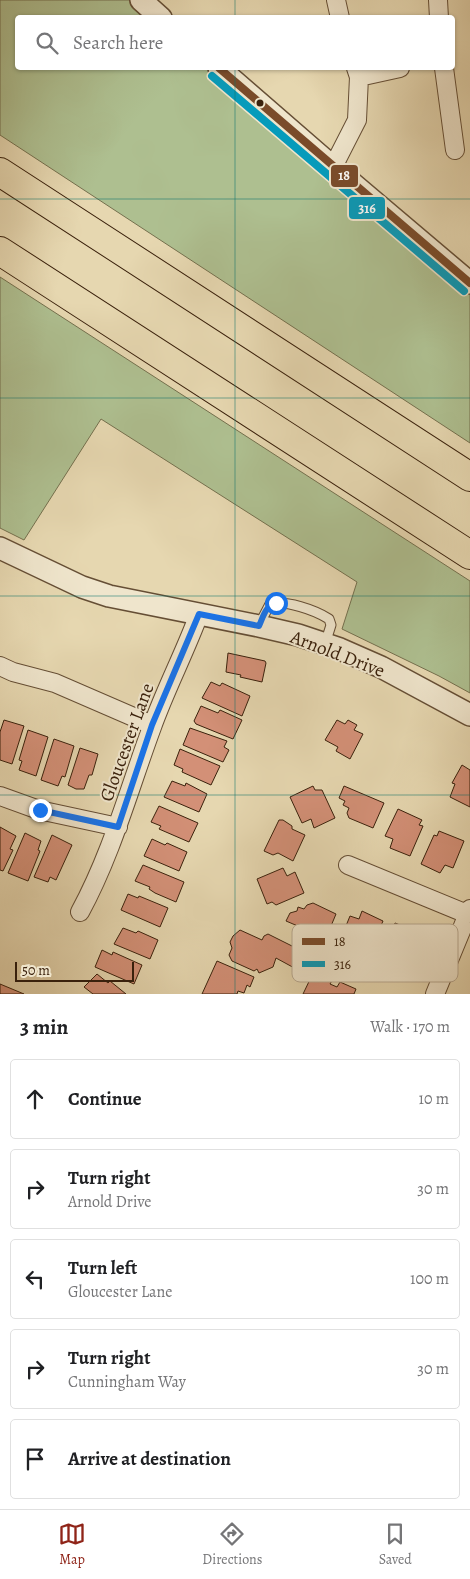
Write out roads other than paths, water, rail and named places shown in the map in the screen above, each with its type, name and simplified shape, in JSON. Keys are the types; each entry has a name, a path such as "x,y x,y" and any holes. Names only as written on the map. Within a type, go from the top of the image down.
{"highway":[{"path":"0,172 470,478"},
{"path":"0,251 470,555"}],"street":[{"path":"141,0 158,15"},
{"path":"336,0 339,15"},
{"path":"438,0 439,15"},
{"path":"221,70 333,168 470,283"},
{"path":"333,168 357,120 358,72 379,70"},
{"path":"444,70 455,150"},
{"name":"Arnold Drive","path":"0,548 91,590 132,601 259,626 298,635 325,644 381,667 470,715"},
{"name":"Gloucester Lane","path":"80,912 96,883 118,827 152,725 199,614"},
{"path":"0,666 13,672 55,684 152,725"},
{"path":"0,796 40,810 118,827"},
{"path":"348,865 469,912 458,939"},
{"path":"435,994 440,982"}],"lane":[{"path":"259,626 270,604 299,606 329,619 331,625 325,644"}]}
